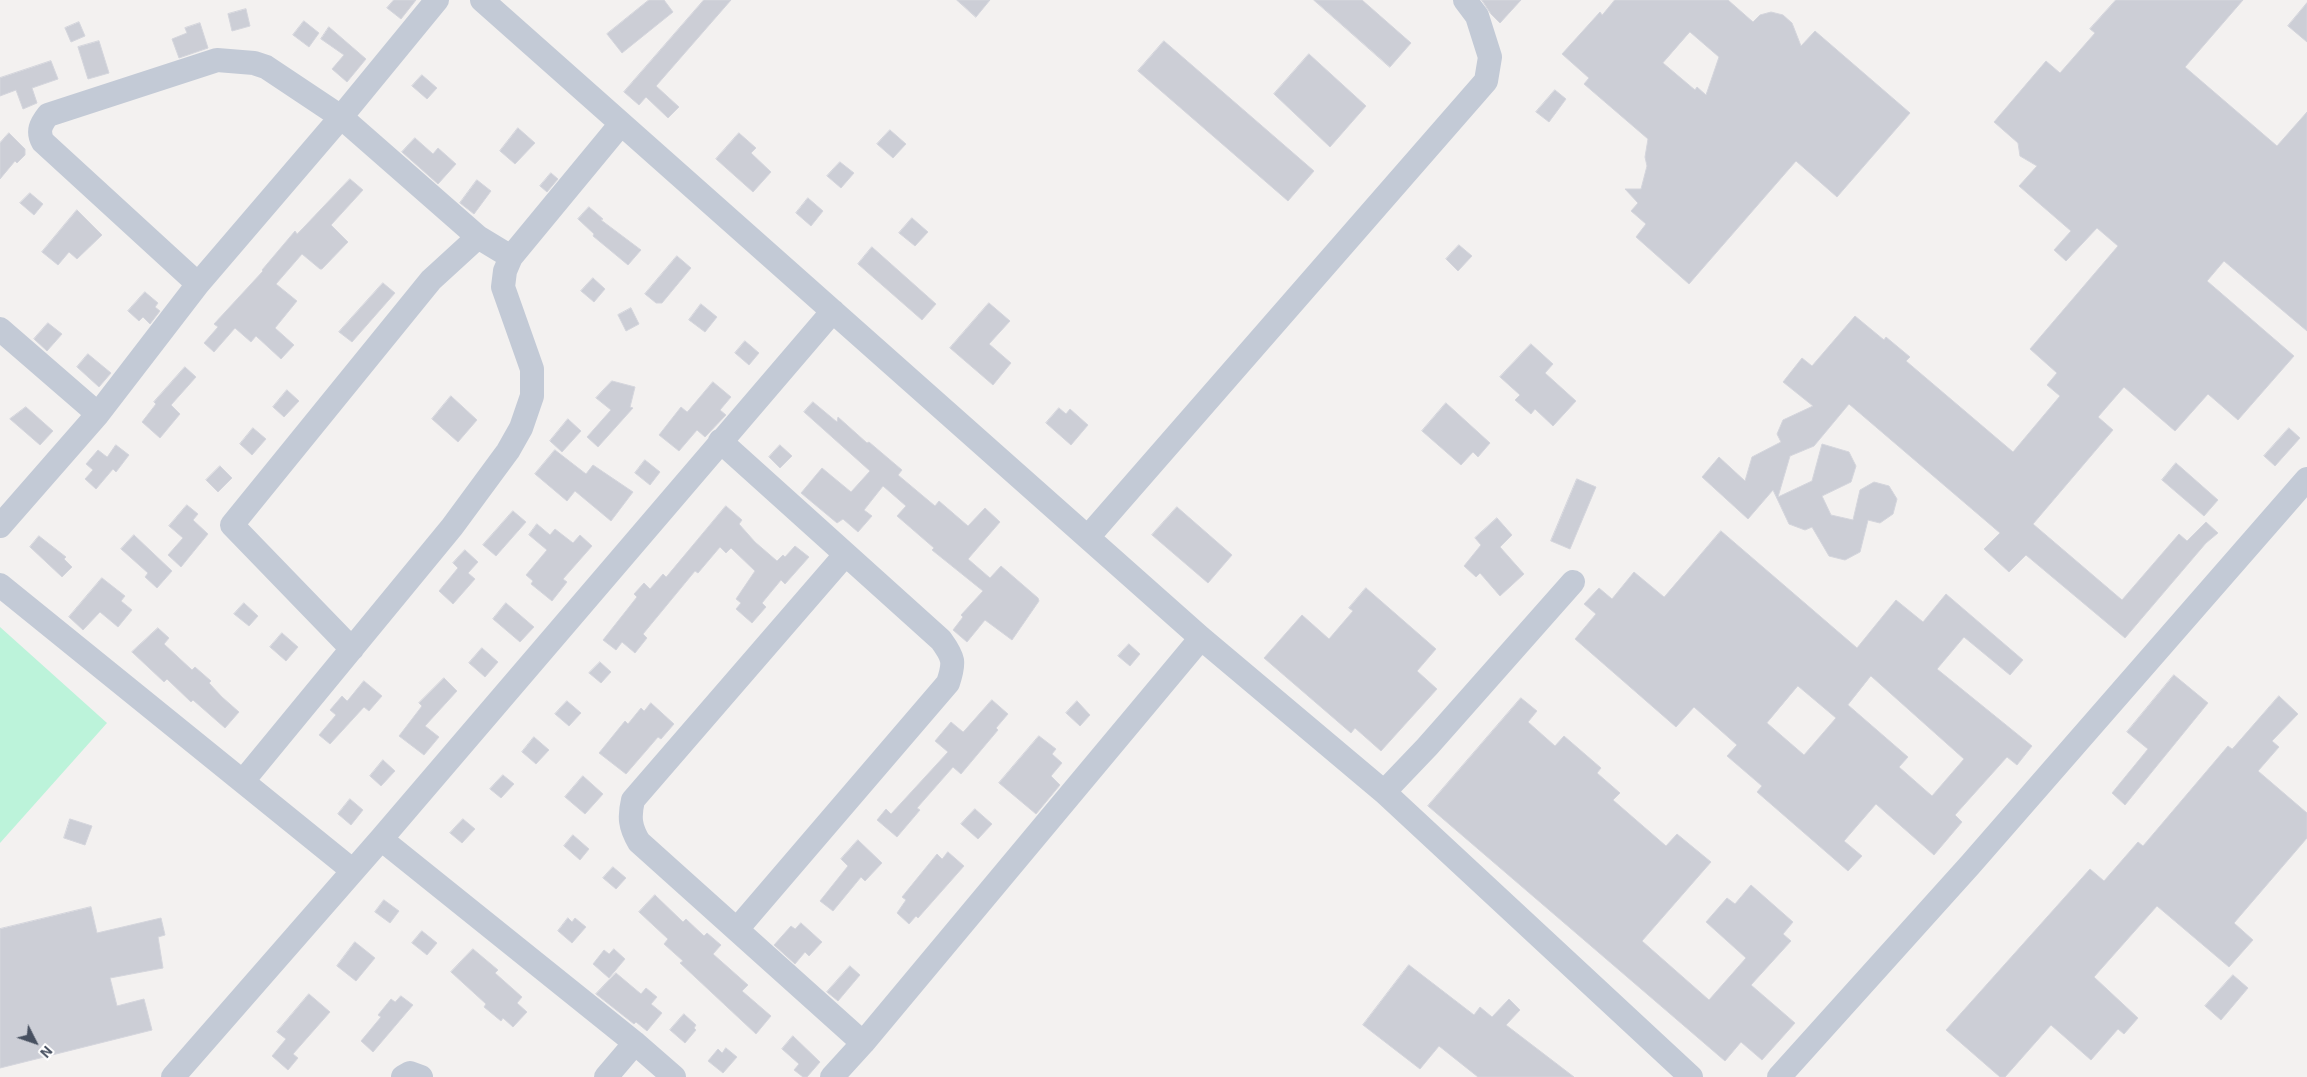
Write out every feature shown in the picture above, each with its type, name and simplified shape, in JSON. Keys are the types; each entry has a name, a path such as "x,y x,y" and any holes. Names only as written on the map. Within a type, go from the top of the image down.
{"street":[{"path":"0,526 98,414 198,284 341,118 437,0"},
{"path":"482,0 620,125 742,230 1201,638 1384,792 1691,1077"},
{"path":"1088,537 1486,81 1490,57 1478,16 1465,0"},
{"path":"198,284 43,142 40,129 48,115 217,60 254,63 266,67 341,118 478,237 511,257"},
{"path":"243,781 452,527 508,451 521,428 532,396 532,369 503,287 505,271 511,257 620,125"},
{"path":"352,649 232,525 431,280 478,237"},
{"path":"174,1077 833,311"},
{"path":"0,329 98,414"},
{"path":"720,441 941,640 952,655 953,668 948,683 738,928"},
{"path":"1779,1077 1970,865 2307,479"},
{"path":"846,555 632,800 630,815 632,830 639,842 738,928 863,1043"},
{"path":"1384,792 1427,748 1573,582"},
{"path":"0,586 352,870"},
{"path":"832,1077 863,1043 1201,638"},
{"path":"381,838 635,1043 674,1077"},
{"path":"606,1077 635,1043"},
{"path":"403,1077 410,1073 420,1077"}],"green space":[{"path":"0,627 107,723 0,843"}],"building":[{"path":"394,0 416,0 401,19 387,8"},
{"path":"649,0 664,0 673,12 622,53 607,34"},
{"path":"704,0 731,0 656,86 679,107 668,118 646,97 639,105 624,92"},
{"path":"957,0 990,0 976,17"},
{"path":"1314,0 1362,0 1411,43 1390,67"},
{"path":"1482,0 1521,0 1500,23 1491,14"},
{"path":"1615,0 1728,0 1753,22 1760,15 1771,12 1783,15 1792,23 1801,46 1815,31 1910,113 1837,197 1796,161 1689,284 1636,237 1646,224 1631,211 1638,203 1625,189 1641,189 1647,166 1645,157 1648,139 1584,84 1589,78 1562,54 1600,12 1602,15","holes":["1690,32 1719,57 1706,95 1697,87 1695,90 1663,63"]},
{"path":"2116,0 2243,0 2185,67 2277,146 2307,112 2307,331 2224,261 2207,281 2294,356 2238,420 2208,394 2175,431 2124,387 2098,417 2113,430 2033,524 2122,600 2179,534 2187,541 2206,522 2218,533 2206,543 2125,638 2026,555 2009,572 1984,549 2000,533 1849,404 1814,446 1790,456 1778,497 1812,481 1822,444 1849,452 1856,466 1851,482 1822,496 1831,515 1853,520 1860,490 1874,482 1889,486 1897,499 1893,514 1880,523 1868,520 1860,552 1845,560 1829,556 1812,527 1805,530 1789,524 1773,490 1748,519 1702,477 1719,457 1745,481 1752,457 1781,442 1777,434 1783,420 1813,406 1783,382 1802,358 1812,366 1855,316 1884,340 1886,337 1910,357 1906,361 2013,452 2060,396 2047,385 2057,373 2030,349 2118,246 2097,228 2066,261 2054,250 2071,231 2019,186 2037,166 2020,156 2018,143 1994,122 2046,61 2060,73 2095,33 2090,29"},
{"path":"2307,3 2307,42 2288,26"},
{"path":"246,9 250,26 232,31 228,14"},
{"path":"304,21 319,33 309,47 293,35"},
{"path":"79,22 85,36 71,42 65,28"},
{"path":"200,23 208,48 179,58 172,39 187,33 185,28"},
{"path":"329,27 366,59 347,82 332,69 344,55 321,39"},
{"path":"99,41 109,73 88,79 78,47"},
{"path":"1164,41 1314,171 1288,201 1138,71"},
{"path":"1309,54 1366,106 1330,147 1274,94"},
{"path":"51,61 58,79 32,88 37,103 23,109 16,90 0,96 0,78"},
{"path":"422,75 437,88 427,99 412,86"},
{"path":"1555,90 1566,99 1549,122 1536,112"},
{"path":"518,128 535,143 515,164 500,151"},
{"path":"890,130 906,144 893,158 877,144"},
{"path":"9,133 25,149 25,155 17,163 15,161 0,179 0,143"},
{"path":"739,133 756,148 751,153 771,172 753,192 716,159"},
{"path":"415,138 433,154 438,148 456,164 438,184 402,152"},
{"path":"840,162 854,173 841,188 827,176"},
{"path":"551,173 558,179 547,192 540,186"},
{"path":"350,179 363,190 331,225 348,242 322,269 302,254 276,284 297,301 275,328 294,345 281,359 256,336 251,342 235,328 214,352 204,343 218,327 214,324 263,271 295,231 297,234"},
{"path":"477,180 491,191 474,214 460,203"},
{"path":"30,193 43,204 34,215 20,203"},
{"path":"808,198 823,211 811,226 796,213"},
{"path":"589,207 603,219 601,220 641,250 628,265 593,236 594,234 578,219"},
{"path":"77,210 102,235 77,259 69,252 58,265 42,252"},
{"path":"912,218 928,232 915,246 899,233"},
{"path":"1459,245 1472,256 1458,271 1446,259"},
{"path":"872,247 936,304 922,320 858,264"},
{"path":"677,256 691,268 662,303 656,303 645,294"},
{"path":"593,278 605,289 594,302 581,291"},
{"path":"383,283 395,293 352,342 339,332"},
{"path":"145,292 158,303 155,307 160,311 150,324 143,317 139,321 128,311"},
{"path":"989,303 1010,321 989,344 1011,363 993,385 950,348"},
{"path":"701,304 717,317 705,332 689,320"},
{"path":"631,308 639,324 626,331 618,315"},
{"path":"48,323 62,334 47,351 34,339"},
{"path":"745,341 759,353 749,365 735,353"},
{"path":"1531,344 1553,364 1545,373 1576,401 1553,426 1535,409 1531,414 1515,400 1520,395 1500,377"},
{"path":"88,354 111,373 99,387 77,367"},
{"path":"185,367 196,377 171,405 180,414 160,438 142,422 156,404 154,402"},
{"path":"612,381 635,387 630,407 633,408 598,447 587,437 611,410 596,398"},
{"path":"713,382 731,397 720,410 726,415 705,437 697,430 679,451 659,435 681,407 687,412"},
{"path":"287,390 299,401 284,417 273,407"},
{"path":"451,396 477,420 458,442 432,419"},
{"path":"813,402 837,422 838,417 867,443 869,442 902,470 898,475 935,506 939,501 968,526 985,508 1000,522 968,559 990,578 1001,566 1038,598 1039,601 1012,640 985,620 967,642 953,630 963,617 961,615 983,591 932,550 934,548 897,516 906,506 883,486 864,510 872,516 858,532 843,519 837,523 801,493 822,468 851,492 870,471 804,412"},
{"path":"1446,403 1490,443 1478,457 1473,452 1461,465 1422,431"},
{"path":"26,407 53,431 40,445 10,419"},
{"path":"1059,408 1066,414 1070,409 1088,425 1071,445 1046,423"},
{"path":"568,419 581,431 562,452 550,441"},
{"path":"253,428 266,439 252,455 240,444"},
{"path":"2289,428 2300,438 2275,466 2264,456"},
{"path":"116,445 129,455 116,472 113,469 96,489 85,479 93,470 86,464 98,450 107,457"},
{"path":"780,445 792,456 780,468 769,457"},
{"path":"555,450 586,474 593,465 633,492 611,521 575,491 567,501 535,474"},
{"path":"645,460 660,472 650,485 635,473"},
{"path":"2176,463 2218,500 2204,516 2162,480"},
{"path":"220,466 232,478 218,492 206,480"},
{"path":"1577,479 1596,487 1570,549 1551,541"},
{"path":"187,505 198,514 193,520 208,534 181,567 168,555 183,538 169,526"},
{"path":"726,506 742,520 739,524 755,542 777,561 783,555 785,557 795,546 809,557 785,584 781,580 762,603 766,607 752,623 736,609 741,603 736,599 755,571 731,548 726,553 720,547 698,573 695,571 643,634 647,638 635,653 622,642 616,650 603,640 637,597 634,594 644,583 650,589 663,574 666,577"},
{"path":"1177,507 1232,555 1208,583 1152,535"},
{"path":"513,511 526,522 496,556 483,545"},
{"path":"1497,518 1512,535 1500,547 1524,574 1500,596 1480,573 1476,577 1464,566 1481,545 1475,538"},
{"path":"537,524 550,535 555,529 573,543 580,535 592,546 563,579 567,582 552,601 531,584 533,581 526,575 547,550 529,535"},
{"path":"1721,531 1857,648 1896,600 1923,622 1946,594 2023,660 2010,675 1964,637 1937,669 2032,746 2017,765 2007,757 1955,815 1962,822 1934,855 1876,804 1844,841 1862,856 1848,871 1757,792 1762,786 1727,756 1737,745 1694,707 1676,727 1575,639 1596,614 1584,604 1599,588 1612,599 1634,572 1664,597","holes":["1871,676 1964,759 1932,796 1899,767 1908,757 1848,705","1798,686 1836,718 1804,755 1767,723"]},
{"path":"134,535 172,571 157,588 145,577 148,573 121,549"},
{"path":"39,536 66,557 64,559 72,567 62,577 30,547"},
{"path":"465,550 478,562 468,573 475,579 453,604 439,591 458,568 453,563"},
{"path":"102,578 125,596 121,601 132,610 118,627 100,612 83,630 69,617"},
{"path":"1366,588 1436,649 1417,671 1437,689 1381,751 1355,728 1351,733 1264,658 1302,615 1329,639 1353,611 1349,608"},
{"path":"244,603 258,616 249,626 234,614"},
{"path":"506,603 534,627 520,642 493,619"},
{"path":"158,628 169,638 164,644 192,670 195,667 211,681 209,683 239,712 225,728 193,700 191,702 167,679 164,682 132,652"},
{"path":"282,633 298,647 286,661 270,647"},
{"path":"1129,644 1140,654 1130,666 1118,656"},
{"path":"482,648 498,662 485,677 469,663"},
{"path":"600,662 611,672 601,683 589,673"},
{"path":"2174,675 2208,703 2125,805 2112,793 2148,749 2127,732"},
{"path":"444,678 457,691 425,726 439,737 424,755 399,736 422,706 419,703"},
{"path":"364,681 382,696 369,711 364,707 330,744 319,735 336,715 330,710 342,696 347,701"},
{"path":"2279,696 2298,714 2272,741 2279,747 2258,771 2307,813 2307,838 2234,923 2253,940 2229,967 2157,906 2094,977 2138,1018 2124,1034 2118,1029 2091,1060 2051,1025 2005,1077 2000,1077 1946,1030 2090,869 2104,881 2138,842 2143,846 2228,746 2232,749"},
{"path":"1521,698 1537,711 1528,722 1555,746 1564,736 1601,768 1597,773 1620,793 1613,800 1666,846 1677,834 1711,862 1642,941 1709,1000 1746,958 1706,922 1727,898 1735,904 1751,885 1793,922 1783,934 1791,941 1751,985 1795,1023 1762,1060 1741,1042 1725,1061 1428,806"},
{"path":"992,700 1008,714 996,728 998,730 961,774 953,767 917,808 920,810 897,837 877,820 886,809 891,814 948,752 935,741 951,722 963,732"},
{"path":"567,701 581,713 569,726 555,714"},
{"path":"1077,701 1090,715 1080,726 1066,713"},
{"path":"651,703 674,724 661,739 658,737 626,774 599,753 625,721 628,724 641,708 644,711"},
{"path":"1039,736 1056,749 1052,754 1062,763 1051,776 1060,785 1036,814 999,783"},
{"path":"534,737 549,750 536,764 522,752"},
{"path":"383,760 395,771 381,786 370,776"},
{"path":"503,775 514,784 501,798 490,789"},
{"path":"583,776 603,794 585,814 565,797"},
{"path":"350,799 363,810 351,825 338,814"},
{"path":"975,809 992,824 978,839 961,824"},
{"path":"70,819 92,826 85,845 64,838"},
{"path":"463,819 475,829 462,843 450,833"},
{"path":"573,835 589,849 580,860 564,846"},
{"path":"858,840 882,863 865,881 861,877 833,911 820,901 848,866 841,859"},
{"path":"948,852 964,866 918,918 916,916 909,924 897,913 906,900 902,897 937,854 942,859"},
{"path":"613,867 626,878 616,889 603,878"},
{"path":"655,895 683,922 686,919 704,936 707,933 721,945 713,954 748,985 742,991 771,1016 756,1034 680,963 683,961 664,944 668,939 639,912"},
{"path":"384,900 399,911 390,923 375,912"},
{"path":"91,907 97,933 161,918 165,935 158,937 163,968 110,978 117,1006 144,999 152,1030 0,1068 0,929"},
{"path":"568,918 572,922 575,918 586,927 572,943 558,931"},
{"path":"801,923 822,942 809,956 805,952 795,964 774,945 791,926 795,929"},
{"path":"422,931 437,943 427,955 412,943"},
{"path":"355,942 375,958 356,981 337,966"},
{"path":"473,949 498,970 495,973 522,997 517,1003 527,1012 513,1027 503,1018 501,1021 484,1007 486,1004 451,972"},
{"path":"614,949 625,959 609,978 593,964 604,950 609,954"},
{"path":"1409,965 1474,1015 1480,1007 1492,1017 1509,999 1520,1010 1506,1025 1574,1077 1478,1077 1439,1046 1420,1069 1363,1025"},
{"path":"850,966 860,975 838,1001 827,992"},
{"path":"616,973 641,994 646,988 657,997 651,1004 662,1013 647,1031 636,1022 634,1024 596,994"},
{"path":"2233,975 2248,988 2221,1020 2205,1006"},
{"path":"309,994 330,1012 293,1054 298,1058 288,1070 272,1056 286,1039 277,1032"},
{"path":"401,996 413,1005 373,1052 361,1041 381,1017 378,1015 391,999 395,1002"},
{"path":"684,1014 696,1025 694,1028 696,1030 685,1043 670,1030"},
{"path":"793,1036 820,1062 807,1077 803,1077 794,1070 799,1064 782,1049"},
{"path":"726,1048 737,1057 723,1073 708,1061 718,1049 722,1053"}]}
